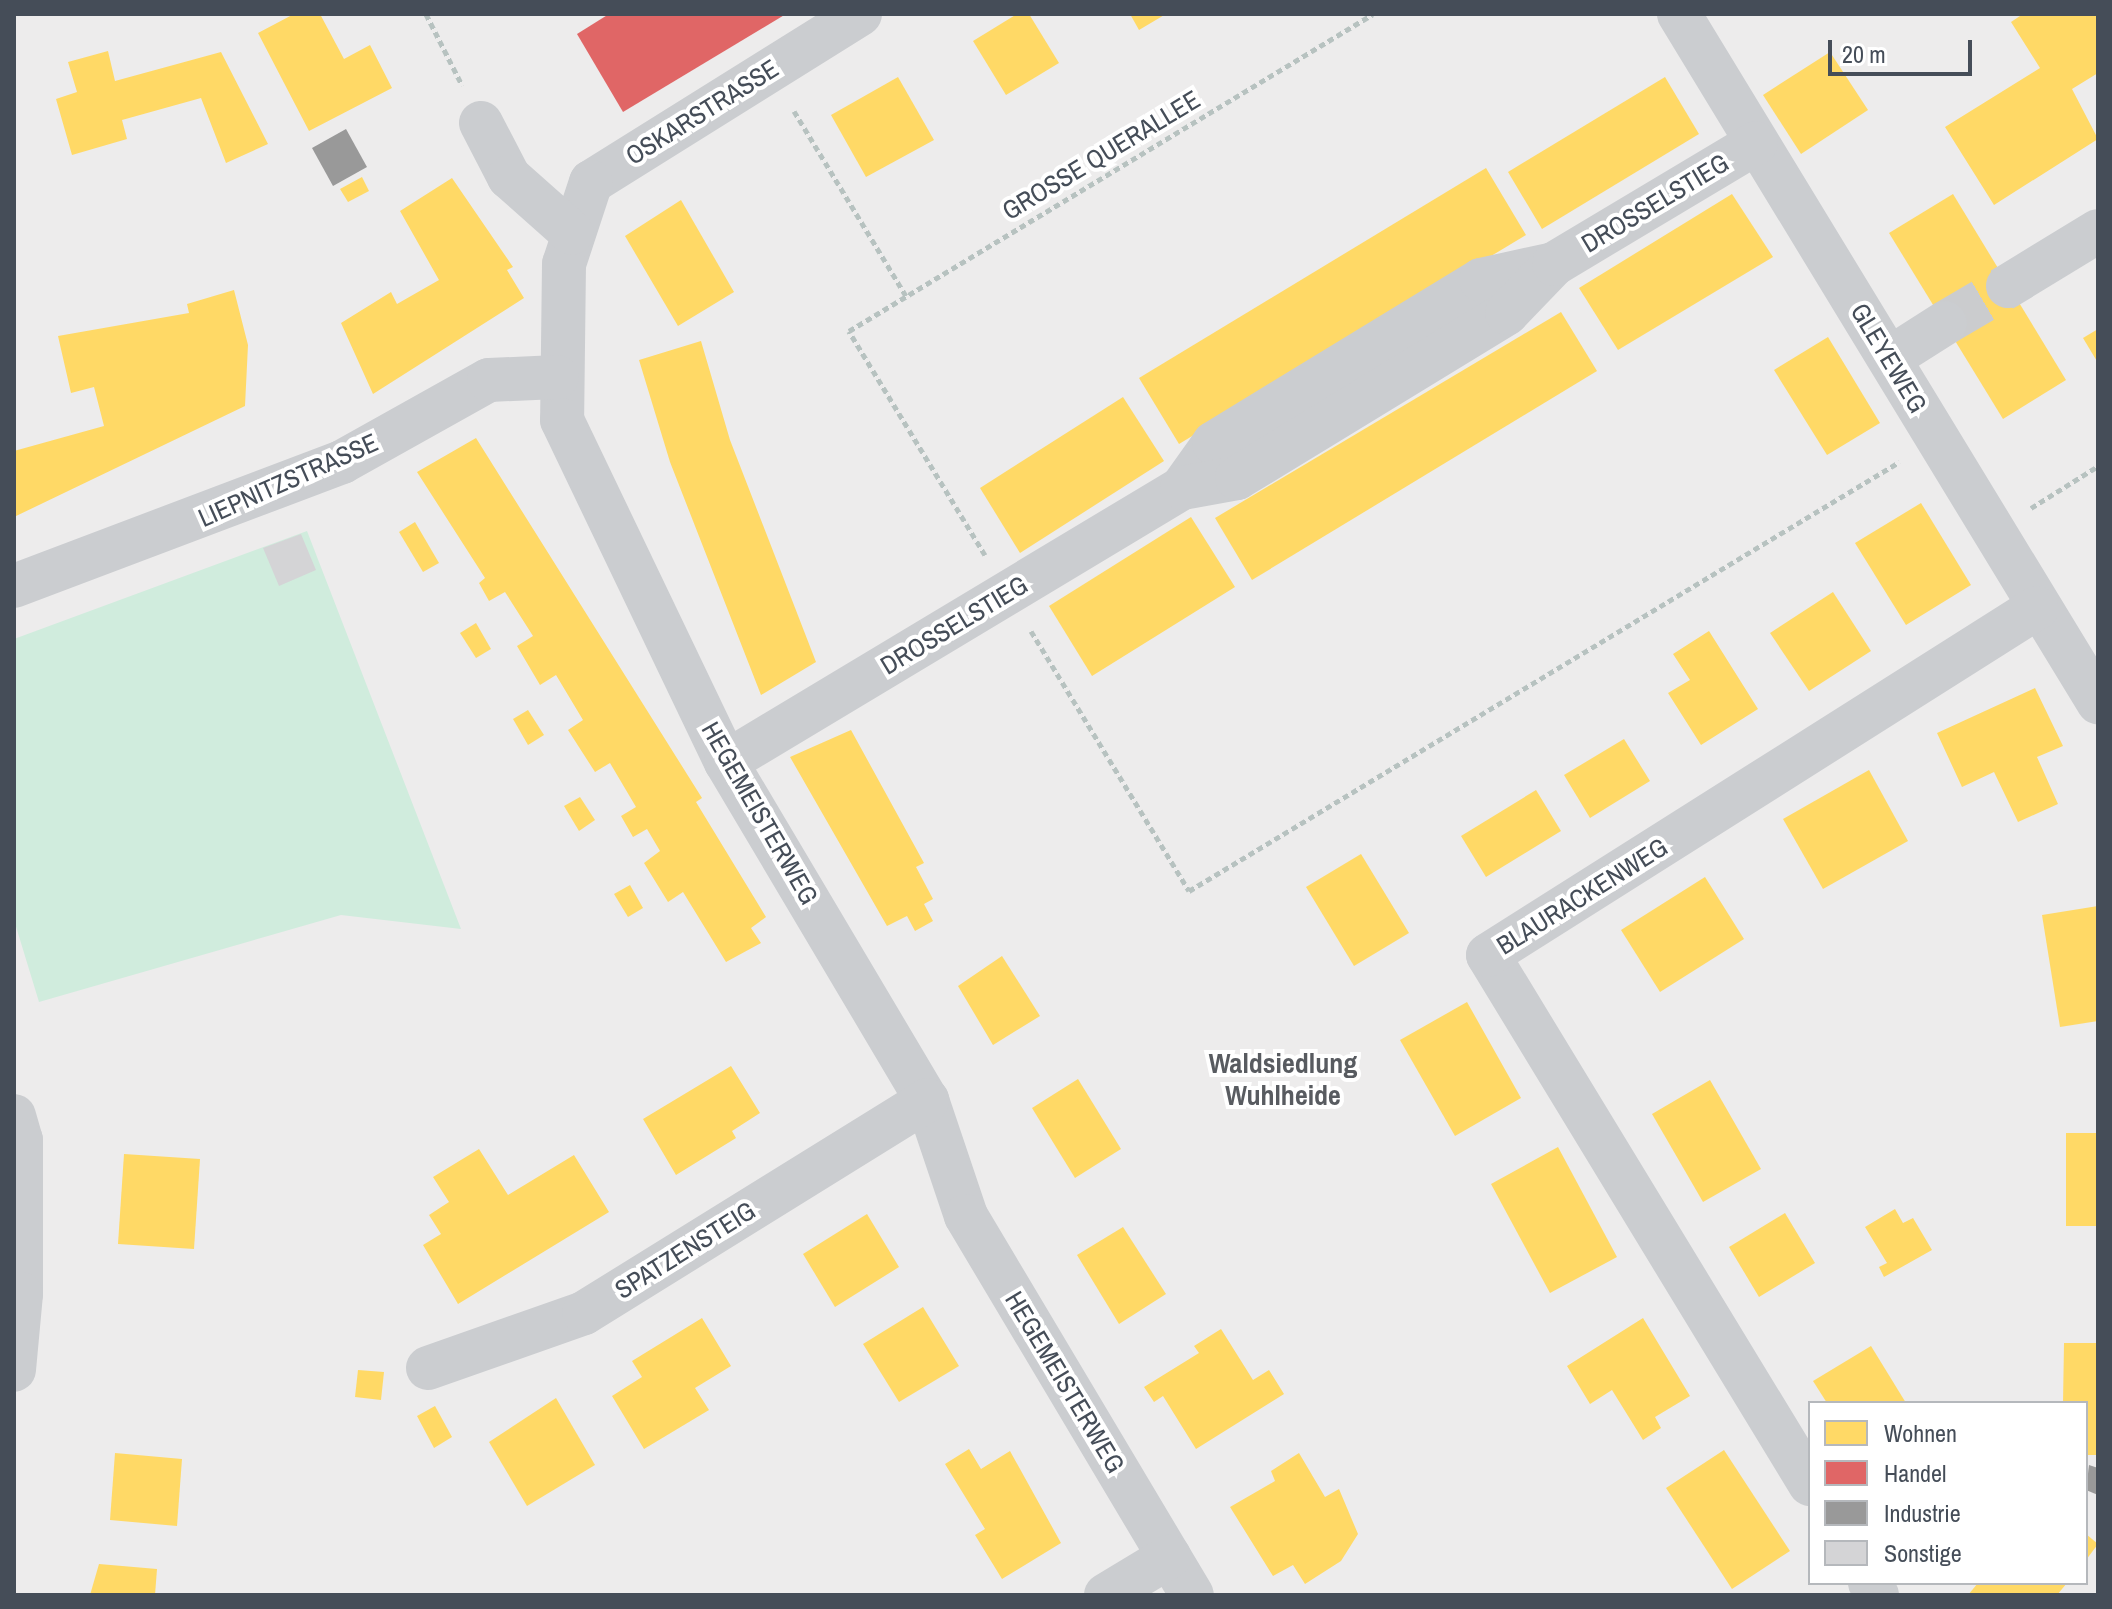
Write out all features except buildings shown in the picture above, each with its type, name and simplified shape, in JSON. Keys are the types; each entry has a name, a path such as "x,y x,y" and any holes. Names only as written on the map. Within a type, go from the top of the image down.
{"street":[{"name":"OSKARSTRASSE","path":"572,233 591,182 860,14"},
{"name":"GLEYEWEG","path":"1679,14 1890,358 2037,608 2098,702"},
{"path":"481,123 509,177 572,233"},
{"name":"DROSSELSTIEG","path":"726,762 1182,488 1237,478 1507,313 1554,264 1756,143"},
{"path":"2008,286 2098,231"},
{"name":"HEGEMEISTERWEG","path":"572,233 557,377 562,420 726,762 927,1100 966,1216 1192,1595"},
{"path":"1890,358 1945,323"},
{"name":"LIEPNITZSTRASSE","path":"14,586 342,462 489,380 557,377"},
{"name":"BLAURACKENWEG","path":"1808,1481 1488,955 2037,608"},
{"name":"SPATZENSTEIG","path":"428,1368 584,1313 927,1100"},
{"path":"14,1116 21,1140 21,1294 14,1370"},
{"path":"1106,1595 1169,1557"}],"path":[{"path":"426,14 481,123"},
{"name":"GROSSE QUERALLEE","path":"993,568 849,331 1373,14"},
{"path":"791,107 906,296"},
{"path":"1024,619 1189,891 1938,439"},
{"path":"2020,516 2098,466"}],"green space":[{"path":"307,531 461,929 341,915 39,1002 14,920 14,639"}],"tunnel":[{"path":"1945,323 2008,286"}],"district":[{"name":"Waldsiedlung Wuhlheide","path":"1283,1079"}]}
